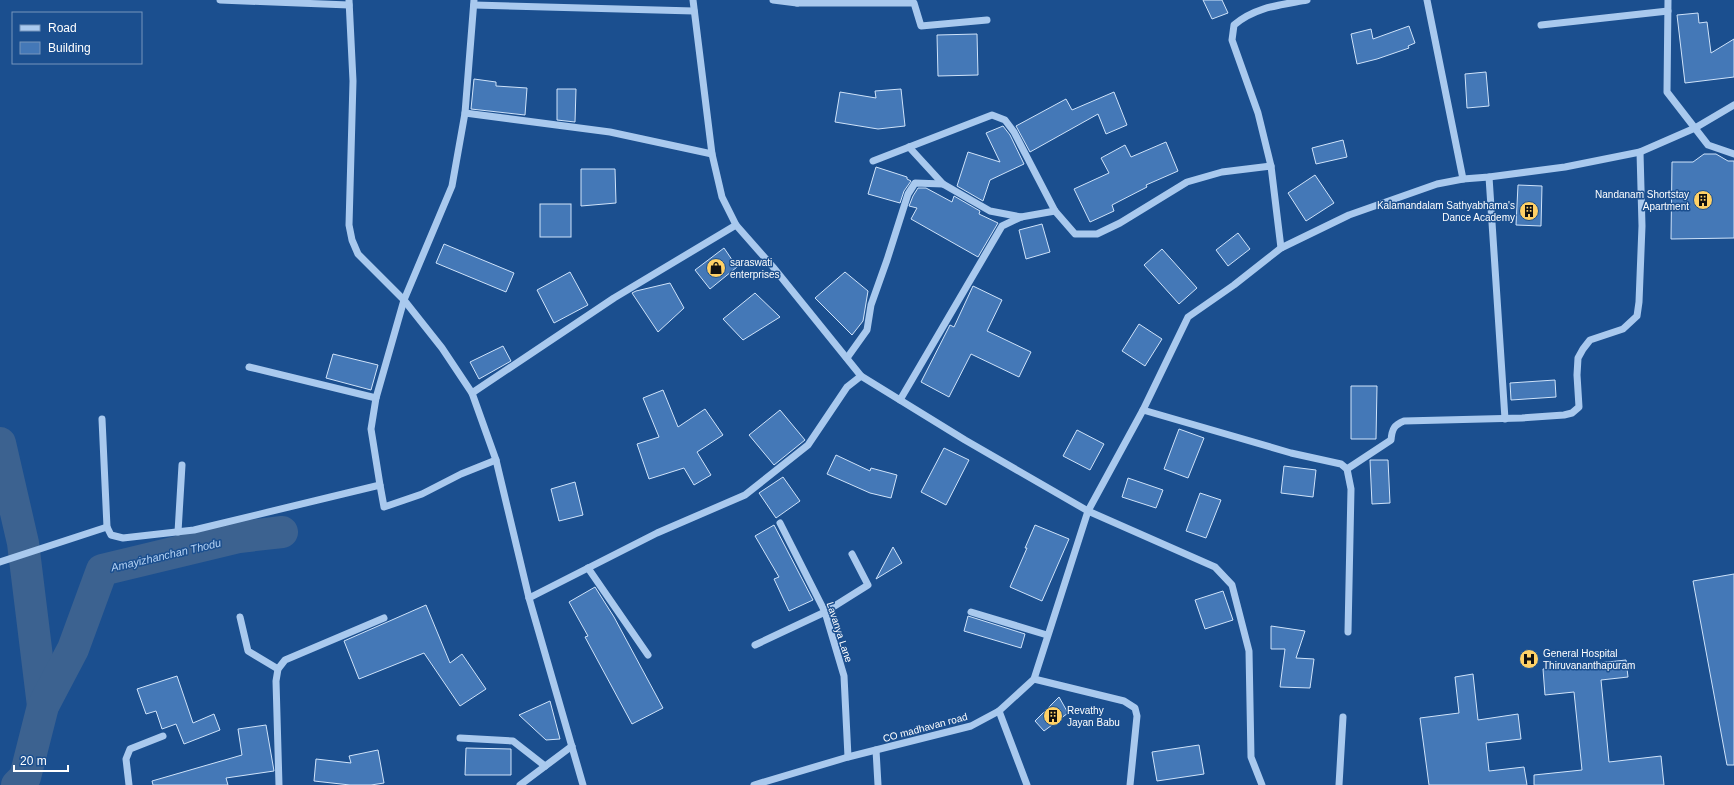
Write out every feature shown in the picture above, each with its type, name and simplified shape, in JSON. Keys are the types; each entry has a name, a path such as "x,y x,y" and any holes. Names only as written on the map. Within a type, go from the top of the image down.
{"street":[{"path":"220,0 349,2 353,81 349,224 352,240 358,254 404,300 442,348 472,393 496,460 530,598 583,785"},
{"path":"693,0 712,154 722,197 736,225 773,267 861,376 1088,511 1215,567 1232,585 1249,650 1251,757 1262,785"},
{"path":"773,0 797,2 914,4 921,26 987,20"},
{"path":"1281,248 1271,166 1258,113 1232,40 1234,25 1244,16 1263,8 1306,0"},
{"path":"1427,0 1463,179"},
{"path":"1668,0 1667,92 1708,145 1734,154"},
{"path":"496,460 461,474 422,494 384,507 371,429 376,398 404,300 452,186 465,113 474,2 694,11"},
{"path":"1541,26 1668,12"},
{"path":"1130,785 1137,716 1136,708 1124,701 1034,679 1088,511 1143,410 1188,317 1234,285 1281,248 1349,215 1437,184 1463,179 1489,178 1565,167 1640,152 1695,128 1734,105"},
{"path":"465,113 610,132 712,154"},
{"path":"873,161 992,115 1005,120 1014,132 1055,211 1075,234 1097,234 1120,223 1187,182 1222,172 1271,166"},
{"path":"909,147 943,184 990,211 1021,217"},
{"path":"1347,469 1391,440 1392,430 1396,424 1404,421 1505,419 1564,415 1572,413 1579,407 1577,375 1578,358 1583,349 1590,340 1623,329 1637,316 1639,302 1642,226 1640,152"},
{"path":"1489,178 1505,419"},
{"path":"847,358 867,330 871,305 908,194 914,183 943,184"},
{"path":"900,400 1002,226 1021,217 1055,211"},
{"path":"472,393 614,298 736,225"},
{"path":"249,367 376,398"},
{"path":"530,598 657,533 744,495 808,445 847,387 861,376"},
{"path":"1143,410 1291,453 1341,464 1347,469 1351,489 1348,632"},
{"path":"102,419 107,527 111,534 122,538 194,530 380,485"},
{"path":"178,532 182,465"},
{"name":"Lavanya Lane","path":"780,524 825,612 844,676 848,757"},
{"path":"0,562 107,527"},
{"path":"755,645 825,612 868,585 852,554"},
{"path":"588,568 648,655"},
{"path":"971,612 1047,635"},
{"path":"240,617 248,650 278,669"},
{"path":"279,785 276,682 278,669 284,660 384,618"},
{"name":"CO madhavan road","path":"754,785 848,757 971,726 999,711 1034,679"},
{"path":"999,711 1027,785"},
{"path":"1339,785 1343,718"},
{"path":"129,785 126,758 130,749 163,736"},
{"path":"460,738 513,741 546,766"},
{"path":"520,785 572,746"},
{"path":"876,750 878,785"}],"building":[{"path":"1203,0 1222,0 1228,13 1212,19"},
{"path":"1698,13 1699,23 1707,22 1711,53 1734,39 1734,77 1685,83 1677,15"},
{"path":"1409,26 1415,43 1408,46 1409,48 1357,64 1351,34 1371,29 1373,39"},
{"path":"977,34 978,75 938,76 937,35"},
{"path":"1486,72 1489,106 1467,108 1465,74"},
{"path":"474,79 496,82 496,86 527,88 525,115 471,109"},
{"path":"557,89 576,89 575,122 557,120"},
{"path":"901,89 905,126 878,129 835,122 840,92 876,98 875,91"},
{"path":"1114,92 1127,125 1106,134 1098,114 1030,152 1016,126 1066,99 1072,110"},
{"path":"1003,126 1010,135 1024,164 990,180 983,201 957,186 968,152 1000,162 986,133"},
{"path":"1343,140 1347,157 1316,164 1312,148"},
{"path":"1166,142 1178,171 1146,185 1147,187 1112,205 1114,211 1090,222 1074,189 1109,173 1101,158 1125,145 1131,157"},
{"name":"Nandanam Shortstay Apartment","path":"1704,154 1716,154 1728,161 1734,161 1734,238 1671,239 1672,162 1693,162"},
{"path":"876,167 907,177 907,179 911,181 904,191 900,203 868,194"},
{"path":"581,169 615,169 616,203 581,206"},
{"path":"1315,175 1334,203 1306,221 1288,193"},
{"name":"Kalamandalam Sathyabhama's Dance Academy","path":"1518,185 1542,186 1541,226 1516,225"},
{"path":"918,188 926,188 952,202 954,196 980,211 979,214 998,223 978,257 911,219 917,208 909,206"},
{"path":"540,204 571,204 571,237 540,237"},
{"path":"1042,224 1050,252 1026,259 1019,230"},
{"path":"1238,233 1250,249 1228,266 1216,250"},
{"path":"444,244 514,273 506,292 436,263"},
{"name":"saraswati enterprises","path":"724,248 737,267 710,289 695,270"},
{"path":"1162,249 1197,288 1179,304 1144,265"},
{"path":"570,272 588,305 554,323 537,290"},
{"path":"845,272 868,291 863,321 852,335 815,298"},
{"path":"670,283 684,308 658,332 632,293"},
{"path":"973,286 1002,300 987,331 1031,352 1019,377 971,354 949,397 921,382 950,325 954,327"},
{"path":"755,293 780,317 743,340 723,319"},
{"path":"1139,324 1162,339 1145,366 1122,351"},
{"path":"503,346 511,361 479,379 470,362"},
{"path":"333,354 378,365 371,390 326,378"},
{"path":"1555,380 1556,397 1511,400 1510,383"},
{"path":"1351,386 1377,386 1376,439 1351,439"},
{"path":"663,390 678,427 705,409 723,435 697,452 711,475 694,485 684,468 649,479 637,444 659,437 643,398"},
{"path":"780,410 805,440 774,465 749,435"},
{"path":"1179,429 1204,438 1188,478 1164,469"},
{"path":"1077,430 1104,444 1090,470 1063,456"},
{"path":"944,448 969,460 946,505 921,492"},
{"path":"836,455 870,471 871,468 897,475 891,498 870,493 827,474"},
{"path":"1370,460 1388,460 1390,503 1372,504"},
{"path":"1284,466 1316,470 1313,497 1281,493"},
{"path":"783,477 800,501 776,518 759,493"},
{"path":"1128,478 1163,490 1156,508 1122,497"},
{"path":"575,482 583,515 559,521 551,489"},
{"path":"1200,493 1221,500 1206,538 1186,531"},
{"path":"774,525 813,600 789,611 774,579 779,577 755,536"},
{"path":"1035,525 1069,539 1042,601 1010,587"},
{"path":"893,547 902,563 876,579"},
{"path":"1734,574 1734,765 1727,765 1693,581"},
{"path":"595,587 614,617 663,708 632,724 585,637 588,636 569,602"},
{"path":"1223,591 1233,620 1205,629 1195,600"},
{"path":"426,605 450,663 462,654 486,689 460,706 424,653 359,679 344,641"},
{"path":"968,616 1025,634 1021,648 964,631"},
{"path":"1271,626 1305,631 1296,658 1314,659 1310,688 1280,687 1285,649 1271,649"},
{"path":"1626,660 1628,677 1601,680 1609,762 1661,756 1664,785 1534,785 1534,775 1582,770 1574,692 1545,695 1543,669"},
{"path":"1473,674 1478,720 1518,714 1521,739 1486,743 1489,771 1524,767 1527,785 1429,785 1420,718 1459,713 1455,677"},
{"path":"177,676 193,723 214,714 220,730 184,744 176,724 162,729 156,711 146,714 137,689"},
{"name":"Revathy Jayan Babu","path":"1059,697 1068,713 1044,731 1035,721"},
{"path":"550,701 560,739 546,740 519,715"},
{"path":"266,725 274,771 226,778 228,785 153,785 152,781 242,755 238,729"},
{"path":"1199,745 1204,774 1157,781 1152,752"},
{"path":"466,748 511,749 511,775 465,775"},
{"path":"378,750 384,783 371,785 350,785 314,781 316,759 351,763 349,756"}],"waterway":[{"name":"Amayizhanchan Thodu","path":"0,443 23,543 43,706"},
{"name":"Amayizhanchan Thodu","path":"17,785 25,777 43,706 73,649 102,570 239,537 282,532"}],"place":[{"name":"Nandanam Shortstay Apartment","path":"1703,200"},
{"name":"Kalamandalam Sathyabhama's Dance Academy","path":"1529,211"},
{"name":"saraswati enterprises","path":"716,268"},
{"name":"General Hospital Thiruvananthapuram","path":"1529,659"},
{"name":"Revathy Jayan Babu","path":"1053,716"}]}
